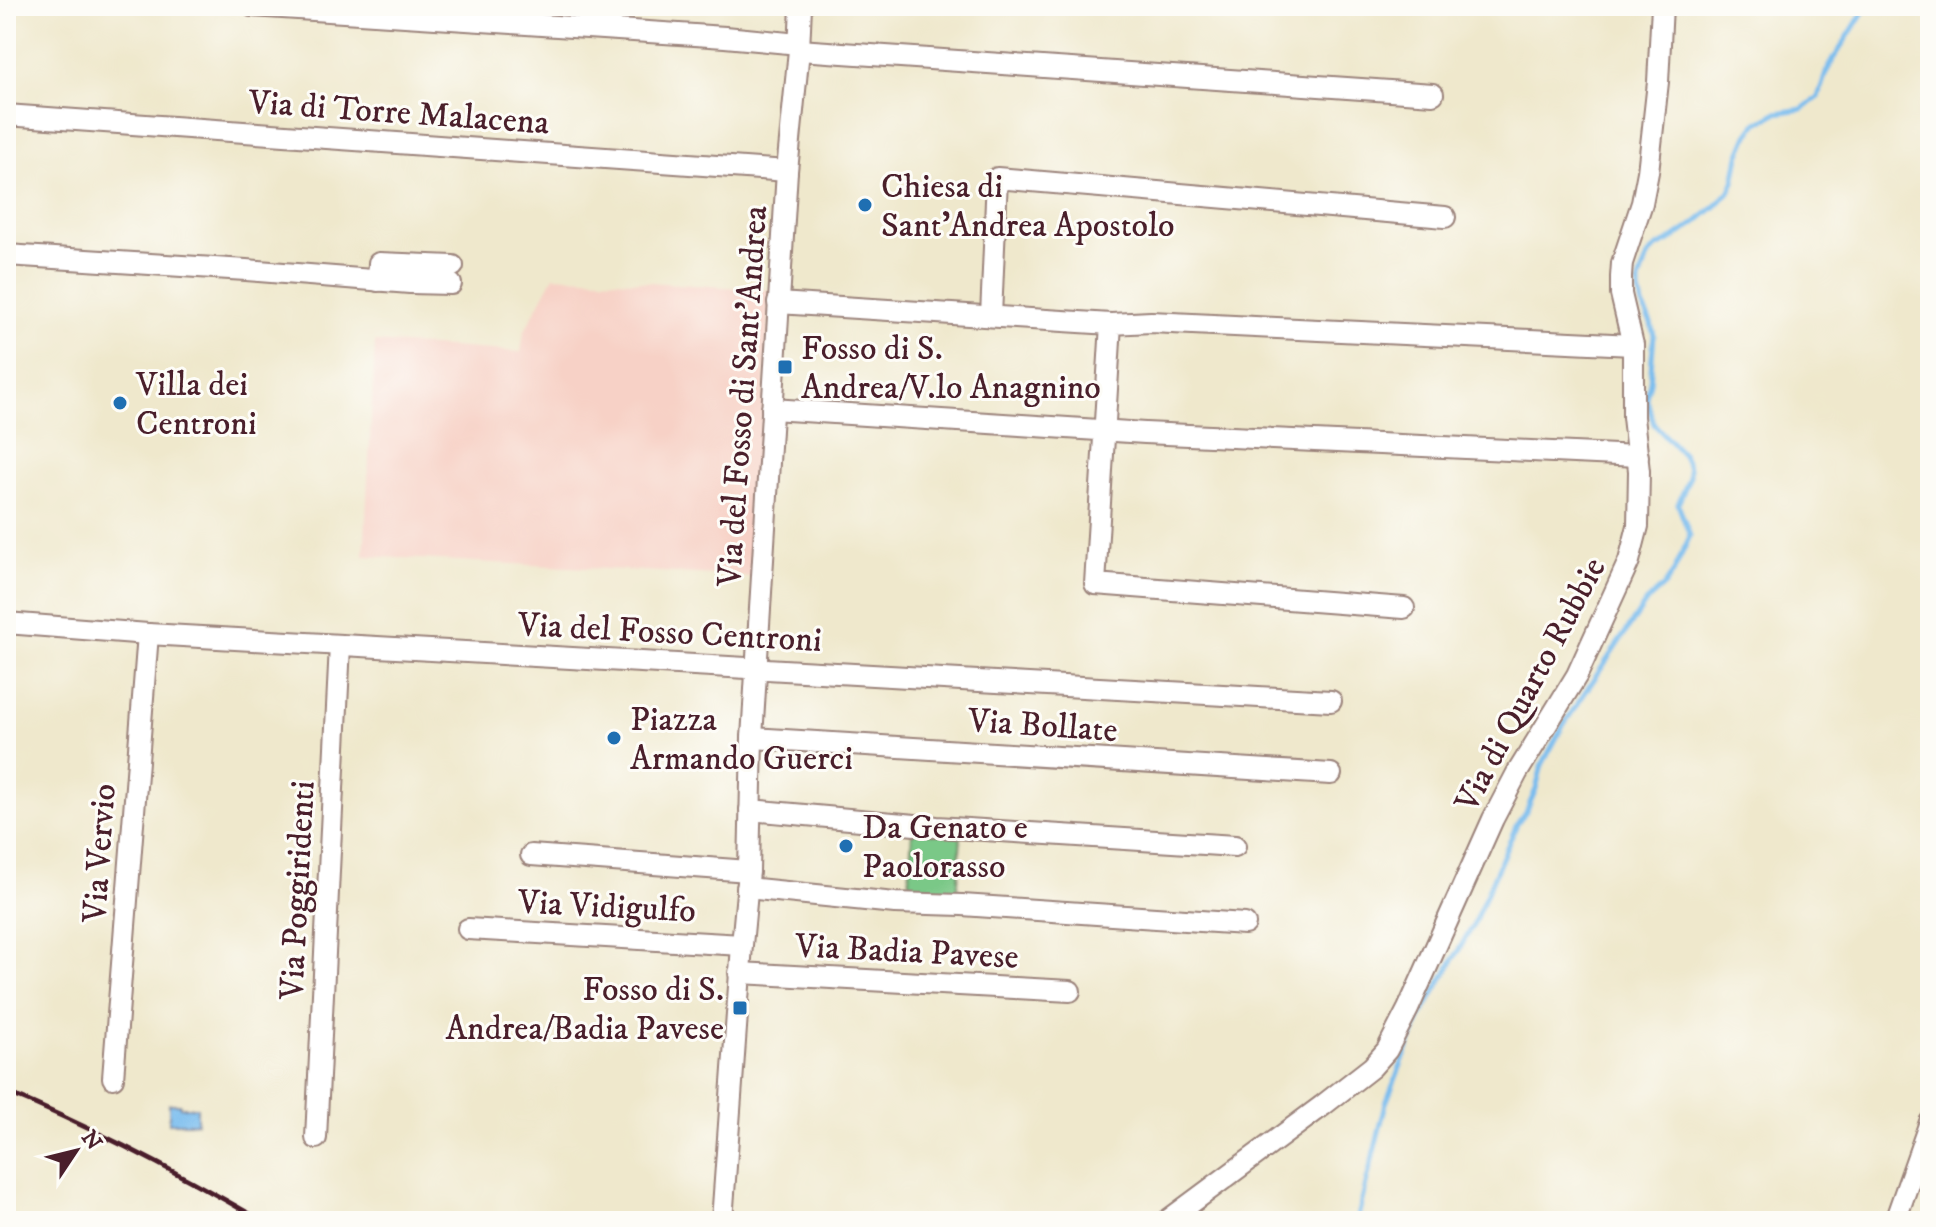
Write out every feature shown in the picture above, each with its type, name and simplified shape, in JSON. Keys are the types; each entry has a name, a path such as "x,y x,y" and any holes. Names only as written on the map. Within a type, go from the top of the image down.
{"street":[{"path":"252,6 725,37 799,47 1433,94"},
{"name":"Via del Fosso di Sant'Andrea","path":"722,1221 748,880 752,738 778,303 801,6"},
{"name":"Via di Quarto Rubbie","path":"1167,1221 1351,1084 1390,1046 1493,819 1577,675 1629,561 1638,534 1638,456 1633,417 1633,345 1621,294 1621,277 1622,263 1642,203 1648,172 1658,82 1662,6"},
{"name":"Via di Torre Malacena","path":"6,115 787,171"},
{"path":"991,316 997,178 1445,217"},
{"path":"6,255 378,281 452,275"},
{"path":"778,303 1111,324 1151,322 1633,345"},
{"path":"1111,324 1095,584 1404,608"},
{"path":"772,409 1104,430 1638,456"},
{"name":"Via del Fosso Centroni","path":"6,623 148,634 1331,701"},
{"name":"Via Vervio","path":"113,1078 148,634"},
{"name":"Via Poggiridenti","path":"316,1138 340,645"},
{"name":"Via Bollate","path":"752,738 1331,774"},
{"path":"750,810 937,827 1235,846"},
{"path":"531,855 748,880 895,903 1245,924"},
{"name":"Via Vidigulfo","path":"468,929 742,945"},
{"name":"Via Badia Pavese","path":"739,973 1070,991"},
{"path":"1895,1221 1930,1122"}],"shaded area":[{"path":"554,276 771,290 752,577 364,556 375,342 521,352 524,332"}],"green space":[{"path":"912,832 961,835 957,899 908,896"}],"water":[{"path":"169,1104 197,1107 197,1123 169,1123"}],"waterway":[{"path":"1357,1221 1386,1103 1403,1060 1421,1016 1472,927 1517,824 1527,810 1542,765 1564,724 1646,602 1673,573 1690,536 1678,504 1689,478 1689,468 1683,455 1654,424 1646,397 1654,335 1642,305 1639,281 1649,255 1694,224 1729,192 1739,156 1756,124 1776,113 1802,109 1818,97 1826,73 1867,6"}],"railway":[{"path":"6,1092 136,1152 262,1221"}],"place":[{"name":"Chiesa di Sant'Andrea Apostolo","path":"865,205"},
{"name":"Fosso di S. Andrea/V.lo Anagnino","path":"785,367"},
{"name":"Villa dei Centroni","path":"120,403"},
{"name":"Piazza Armando Guerci","path":"614,738"},
{"name":"Da Genato e Paolorasso","path":"846,846"},
{"name":"Fosso di S. Andrea/Badia Pavese","path":"740,1008"}]}
